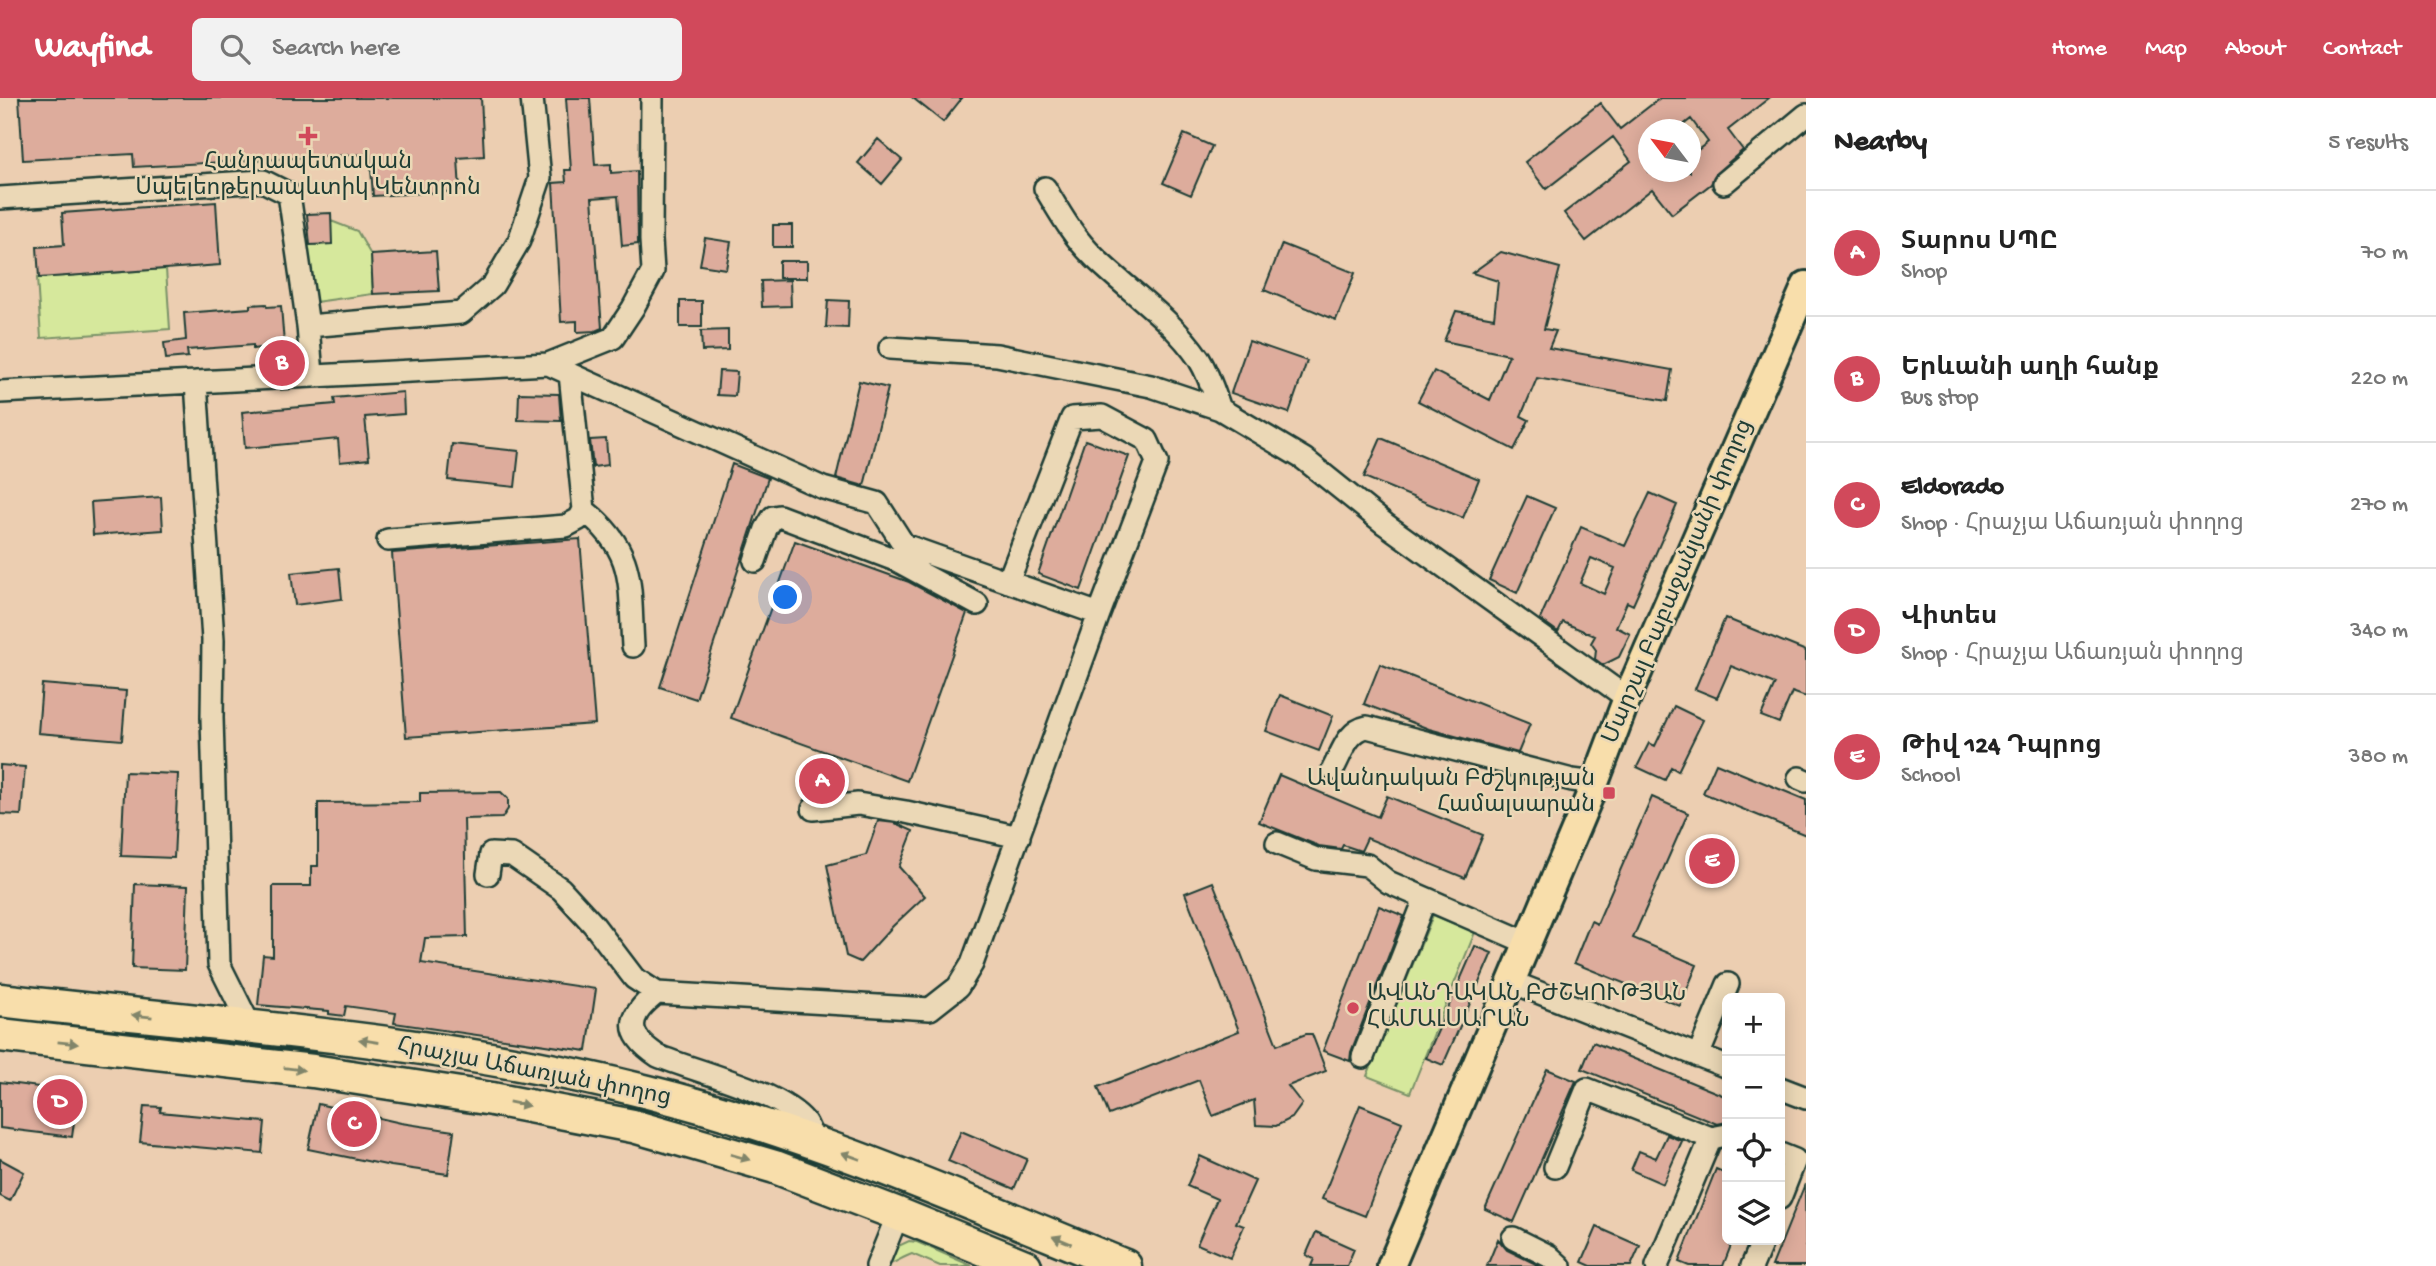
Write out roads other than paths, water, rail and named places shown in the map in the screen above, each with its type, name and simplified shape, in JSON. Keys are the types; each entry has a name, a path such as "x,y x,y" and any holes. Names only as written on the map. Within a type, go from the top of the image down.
{"highway":[{"name":"Հրաչյա Աճառյան փողոց","path":"0,1000 324,1034 494,1060 648,1092 813,1142 897,1173 1125,1266"},
{"name":"Հրաչյա Աճառյան փողոց","path":"0,1035 313,1072 492,1099 633,1126 775,1167 898,1213 1025,1266"}],"main road":[{"name":"Մարշալ Բաբաջանյանի փողոց","path":"1391,1266 1595,783 1627,698 1806,285"}],"street":[{"path":"308,326 461,313 493,285 519,241 540,178 532,98"},
{"path":"0,392 548,364 613,338 653,271 652,98"},
{"path":"1724,183 1806,116"},
{"path":"0,198 263,181 289,194 308,326 312,375"},
{"path":"1045,188 1067,226 1093,257 1164,319 1198,359 1211,383 1220,409"},
{"path":"890,348 997,355 1151,386 1220,409 1304,459 1385,524 1627,698"},
{"path":"548,364 823,488 877,503 901,553 977,604"},
{"path":"388,540 566,526 579,519 584,510 570,374"},
{"path":"196,382 214,640 212,718 219,964 250,1026"},
{"path":"488,874 491,854 512,855 537,870 561,889 593,924 634,978 657,993 930,1009 957,987 972,964 1157,462 1147,440 1102,416 1072,418 1008,582"},
{"path":"584,510 611,535 621,550 628,569 633,646"},
{"path":"755,561 766,529 773,517 779,516 1008,582 1099,614"},
{"path":"1333,769 1351,735 1367,727 1572,780 1595,783"},
{"path":"813,809 858,804 1018,837"},
{"path":"1277,843 1315,859 1367,865 1388,882 1528,943"},
{"path":"1363,1057 1424,899"},
{"path":"1512,982 1722,1065"},
{"path":"1698,1056 1728,984"},
{"path":"657,993 637,1014 633,1027 636,1038 643,1046 658,1056 777,1099 807,1125 813,1142"},
{"path":"1555,1167 1587,1090 1719,1136 1657,1266"},
{"path":"1785,1090 1806,1098"},
{"path":"1785,1186 1792,1169"},
{"path":"877,1266 898,1213"},
{"path":"1513,1238 1549,1256 1560,1266"},
{"path":"1752,1266 1761,1245"}],"place":[{"name":"Հանրապետական Սպելեոթերապևտիկ Կենտրոն","path":"308,136"},
{"name":"Երևանի աղի հանք","path":"282,363"},
{"name":"Տարոս ՍՊԸ","path":"822,781"},
{"name":"Ավանդական Բժշկության Համալսարան","path":"1609,793"},
{"name":"Թիվ 124 Դպրոց","path":"1712,861"},
{"name":"ԱՎԱՆԴԱԿԱՆ ԲԺՇԿՈՒԹՅԱՆ ՀԱՄԱԼՍԱՐԱՆ","path":"1353,1008"},
{"name":"Վիտես","path":"60,1102"},
{"name":"Eldorado","path":"354,1124"}]}
